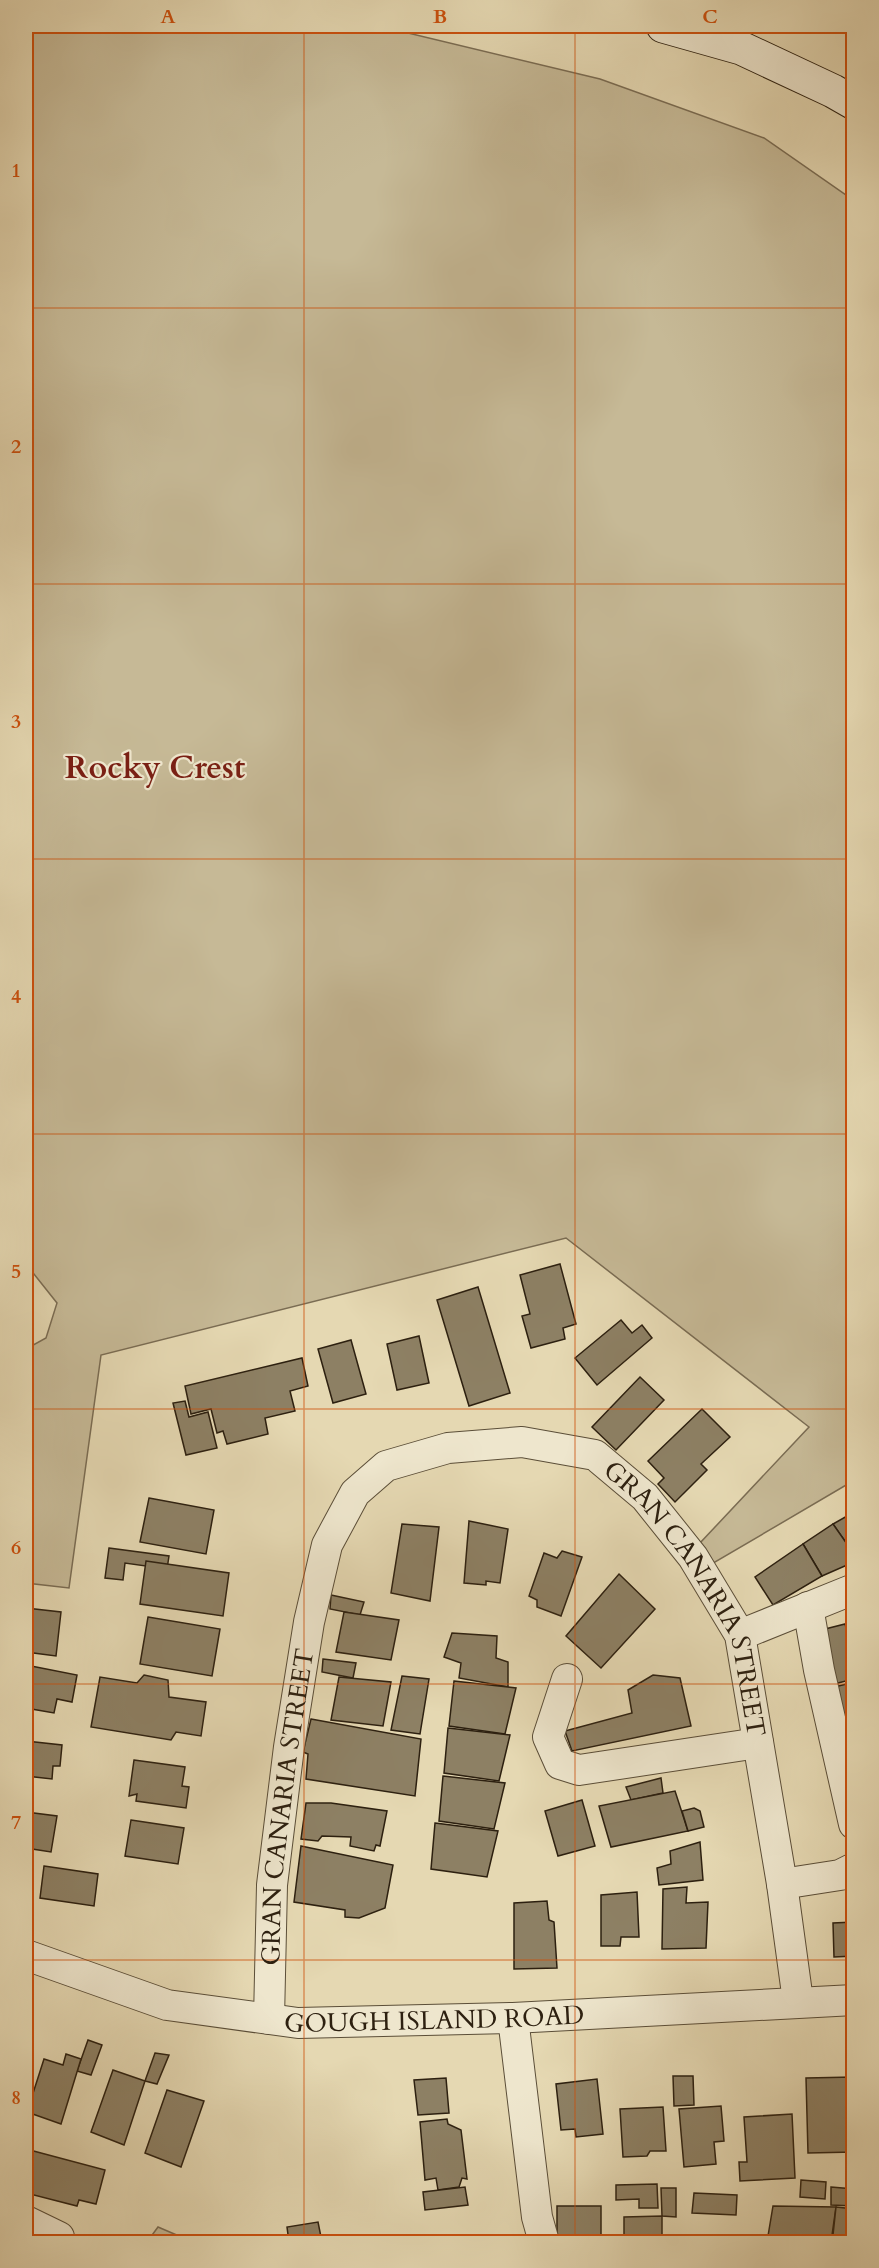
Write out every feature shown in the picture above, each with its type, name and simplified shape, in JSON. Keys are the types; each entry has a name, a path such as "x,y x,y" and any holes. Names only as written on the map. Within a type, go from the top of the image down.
{"street":[{"path":"663,26 741,48 854,103"},
{"name":"GRAN CANARIA STREET","path":"268,2019 272,1885 309,1622 327,1545 355,1493 386,1466 448,1448 522,1442 595,1455 645,1497 693,1557 740,1635 782,1884 798,2001"},
{"path":"740,1635 854,1588"},
{"path":"808,1607 819,1670 854,1824"},
{"path":"567,1679 548,1737 560,1764 579,1770 758,1743"},
{"path":"782,1884 840,1875 854,1868"},
{"name":"GOUGH ISLAND ROAD","path":"26,1955 167,2005 298,2024 513,2018 798,2001 854,2000"},
{"path":"513,2018 537,2217 544,2242"},
{"path":"26,2221 60,2237"}],"shaded area":[{"path":"26,26 379,26 600,79 764,138 853,200 853,1481 710,1565 700,1543 809,1427 566,1238 101,1355 69,1588 26,1583 26,1349 46,1338 57,1303 26,1264"},
{"path":"158,2227 193,2242 147,2242"}],"building":[{"path":"560,1264 576,1324 563,1328 565,1339 531,1348 522,1316 530,1314 520,1275"},
{"path":"478,1287 510,1393 469,1406 437,1300"},
{"path":"621,1320 632,1333 642,1325 652,1338 597,1385 575,1358"},
{"path":"419,1336 429,1383 397,1390 387,1344"},
{"path":"351,1340 366,1394 333,1403 318,1349"},
{"path":"302,1358 308,1386 290,1391 295,1411 265,1418 268,1434 227,1444 223,1431 217,1433 211,1409 191,1414 185,1386"},
{"path":"640,1377 664,1400 616,1450 592,1427"},
{"path":"185,1401 189,1417 208,1412 217,1448 186,1455 173,1403"},
{"path":"702,1409 730,1437 701,1464 707,1470 675,1502 658,1484 664,1478 648,1461"},
{"path":"149,1498 214,1510 206,1554 140,1542"},
{"path":"854,1512 854,1554 833,1524"},
{"path":"469,1521 508,1529 500,1583 486,1581 486,1585 464,1583"},
{"path":"402,1524 439,1527 430,1601 391,1593"},
{"path":"833,1524 854,1554 854,1562 822,1576 803,1544"},
{"path":"803,1544 822,1576 773,1605 755,1577"},
{"path":"109,1548 169,1556 167,1569 125,1563 123,1580 105,1578"},
{"path":"562,1551 582,1557 561,1616 537,1607 537,1600 529,1596 544,1553 557,1558"},
{"path":"146,1561 229,1573 223,1616 140,1604"},
{"path":"619,1574 655,1609 601,1668 566,1636"},
{"path":"331,1595 364,1602 360,1615 330,1609"},
{"path":"26,1608 61,1612 56,1656 26,1652"},
{"path":"344,1612 399,1620 391,1660 336,1652"},
{"path":"148,1617 220,1629 212,1676 140,1664"},
{"path":"845,1624 854,1657 854,1679 830,1685 817,1631"},
{"path":"452,1633 497,1636 496,1658 508,1662 508,1687 459,1678 461,1663 444,1657"},
{"path":"323,1659 356,1663 353,1678 322,1672"},
{"path":"26,1665 77,1675 72,1702 57,1699 54,1713 26,1708"},
{"path":"144,1675 168,1680 169,1697 206,1702 201,1736 176,1732 171,1740 91,1727 100,1677 137,1683"},
{"path":"653,1675 680,1678 691,1726 572,1751 565,1731 632,1713 628,1690"},
{"path":"402,1676 429,1679 420,1734 391,1730"},
{"path":"339,1677 391,1682 383,1726 331,1720"},
{"path":"454,1681 516,1688 505,1734 449,1726"},
{"path":"854,1682 854,1726 839,1730 827,1689"},
{"path":"311,1719 421,1739 415,1796 306,1779 308,1754 303,1752"},
{"path":"448,1728 510,1735 499,1781 444,1773"},
{"path":"854,1731 854,1768 840,1734"},
{"path":"26,1741 62,1745 60,1766 53,1766 52,1779 26,1776"},
{"path":"134,1760 185,1767 182,1786 189,1787 186,1808 136,1801 137,1794 129,1796"},
{"path":"443,1776 505,1783 494,1829 439,1821"},
{"path":"661,1778 663,1793 631,1800 626,1787"},
{"path":"675,1791 688,1831 611,1847 599,1806"},
{"path":"582,1800 595,1846 558,1856 545,1811"},
{"path":"306,1803 331,1803 387,1811 380,1846 376,1845 374,1851 350,1846 351,1837 322,1836 318,1841 301,1839"},
{"path":"694,1808 700,1811 704,1827 688,1831 682,1811"},
{"path":"26,1812 57,1816 51,1852 26,1848"},
{"path":"131,1820 184,1828 178,1864 125,1856"},
{"path":"435,1823 498,1831 487,1877 431,1869"},
{"path":"700,1842 703,1880 659,1885 657,1868 671,1864 670,1851"},
{"path":"301,1846 393,1865 385,1908 359,1918 345,1917 345,1910 294,1902"},
{"path":"44,1866 98,1874 94,1906 40,1898"},
{"path":"687,1887 686,1903 708,1902 706,1948 662,1949 663,1889"},
{"path":"637,1892 639,1937 621,1937 620,1946 601,1946 601,1895"},
{"path":"547,1901 549,1920 554,1922 557,1968 514,1969 514,1903"},
{"path":"854,1922 854,1956 834,1957 833,1923"},
{"path":"88,2040 102,2045 91,2075 77,2071"},
{"path":"155,2053 169,2055 157,2084 145,2081"},
{"path":"66,2054 81,2059 61,2124 27,2112 44,2059 63,2065"},
{"path":"113,2070 145,2081 124,2145 91,2132"},
{"path":"673,2076 693,2076 694,2105 674,2106"},
{"path":"854,2077 854,2152 808,2153 806,2078"},
{"path":"446,2078 449,2113 418,2115 414,2080"},
{"path":"597,2079 603,2134 576,2137 575,2129 561,2130 556,2084"},
{"path":"167,2090 204,2101 181,2167 145,2153"},
{"path":"721,2106 724,2141 714,2142 716,2164 684,2167 679,2109"},
{"path":"663,2107 666,2151 650,2151 647,2156 623,2157 620,2109"},
{"path":"792,2114 795,2178 740,2181 739,2162 747,2162 744,2117"},
{"path":"447,2119 448,2124 461,2130 467,2179 462,2178 459,2187 438,2190 436,2178 425,2180 420,2122"},
{"path":"26,2149 105,2170 96,2204 79,2200 77,2206 26,2193"},
{"path":"801,2180 826,2182 825,2199 800,2197"},
{"path":"657,2184 658,2208 639,2208 639,2199 616,2200 616,2185"},
{"path":"465,2187 468,2205 425,2210 423,2192"},
{"path":"831,2187 854,2189 854,2206 831,2205"},
{"path":"661,2188 676,2188 676,2217 662,2216"},
{"path":"694,2193 737,2195 736,2215 692,2213"},
{"path":"557,2206 601,2206 601,2237 612,2237 612,2242 557,2242"},
{"path":"773,2206 836,2207 831,2242 767,2242"},
{"path":"836,2207 854,2209 854,2237 833,2235"},
{"path":"662,2216 662,2242 624,2242 624,2217"},
{"path":"318,2222 322,2242 289,2242 287,2227"},
{"path":"742,2241 742,2242 694,2242"}],"district":[{"name":"Rocky Crest","path":"155,768"}]}
